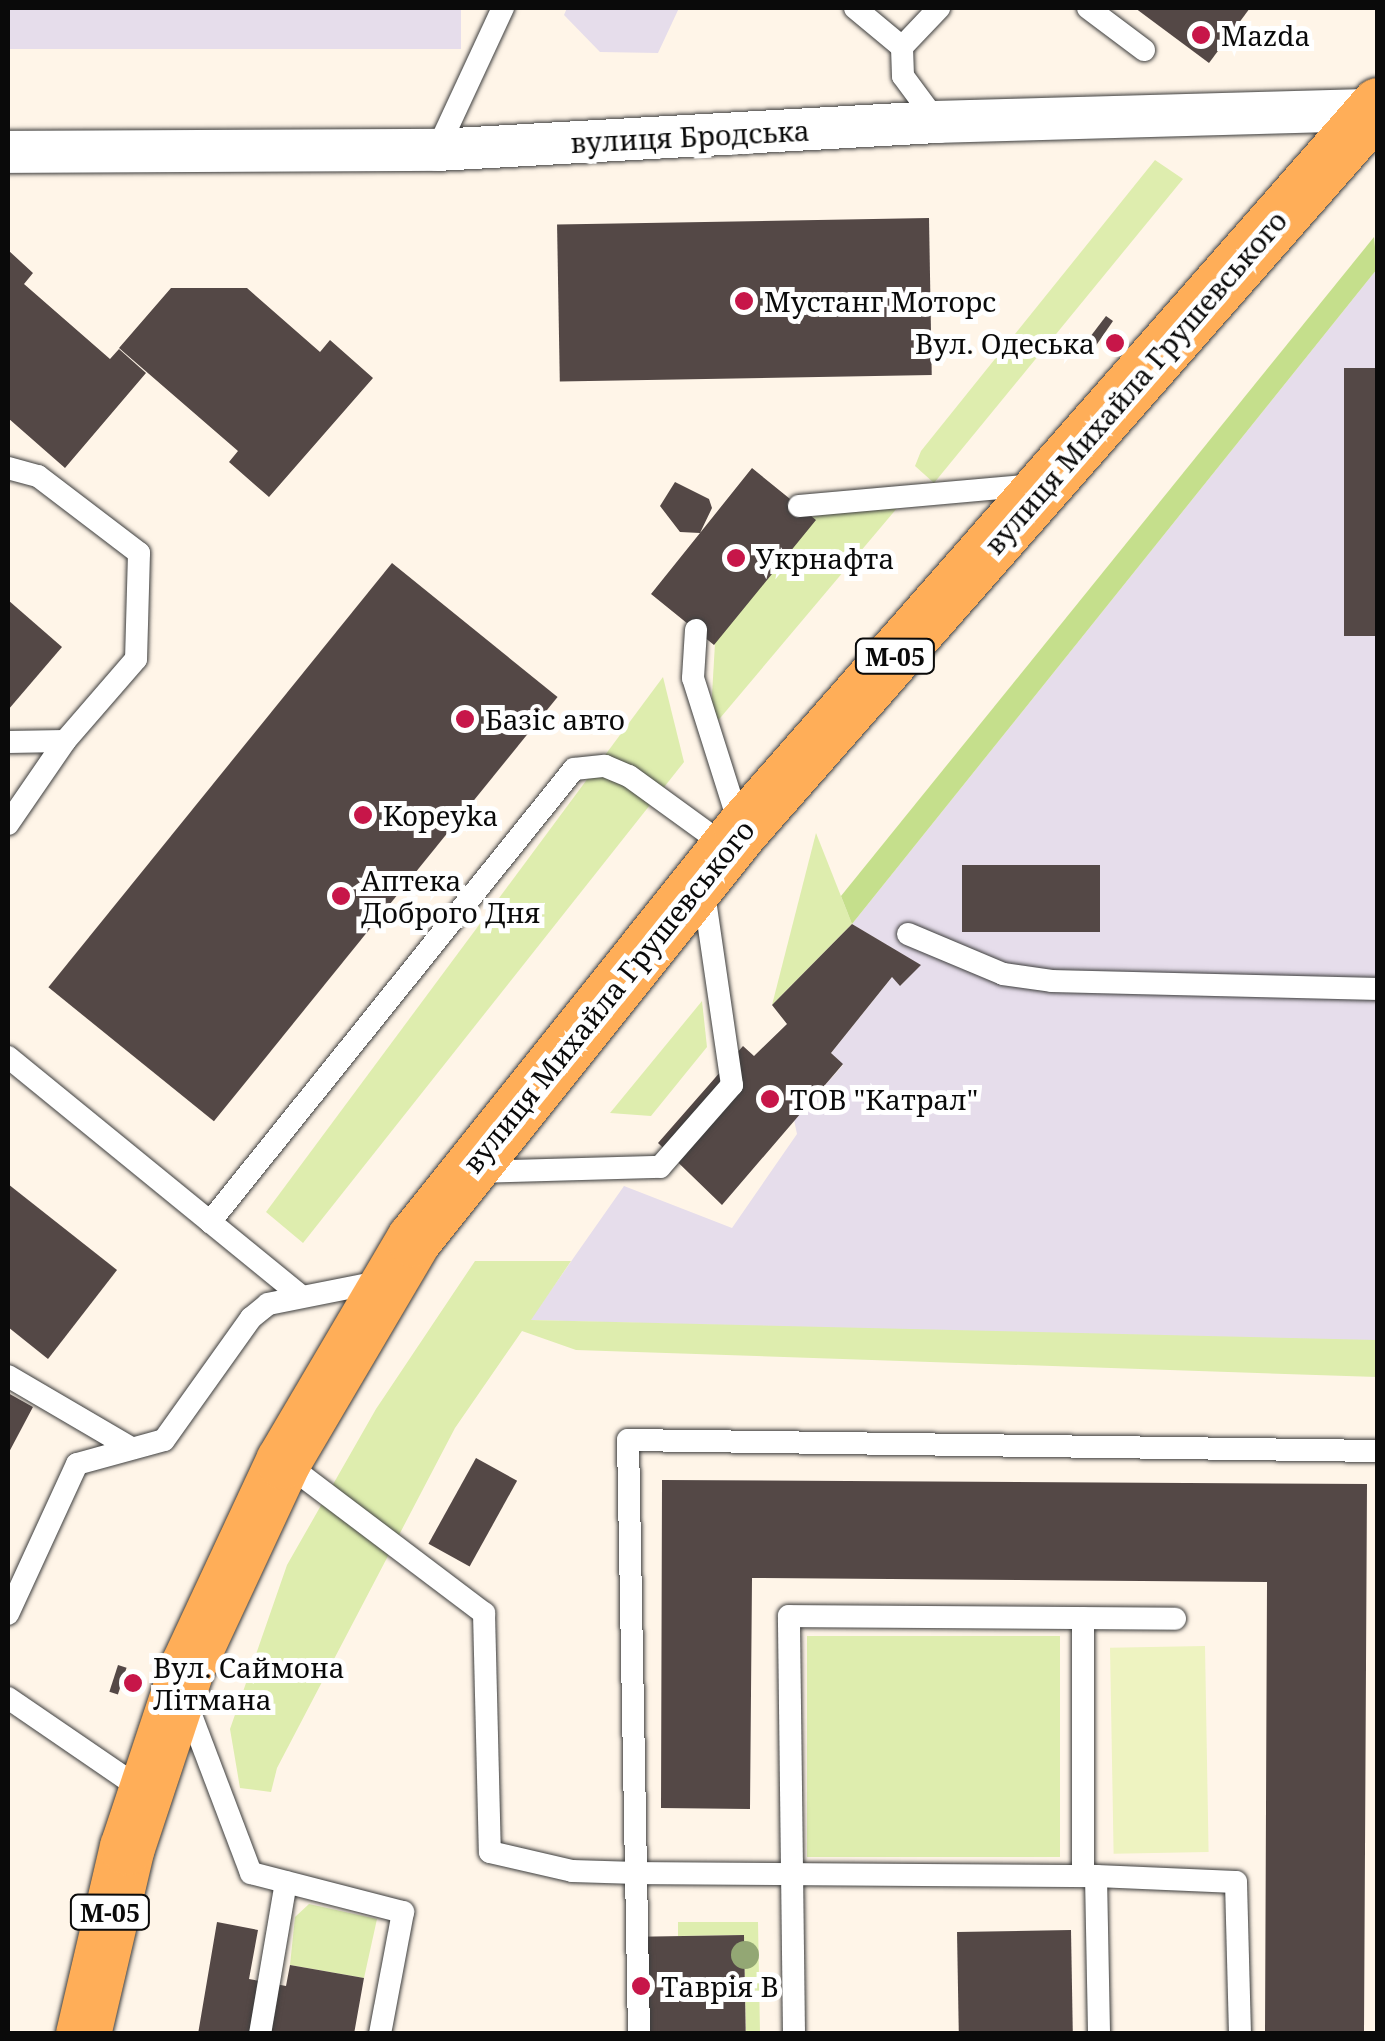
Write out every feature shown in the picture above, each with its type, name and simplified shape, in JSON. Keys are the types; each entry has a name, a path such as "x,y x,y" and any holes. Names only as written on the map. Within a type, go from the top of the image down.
{"main road":[{"name":"вулиця Михайла Грушевського","path":"82,2034 144,1792 180,1687 225,1579 283,1462 387,1280 464,1172 724,853 1375,107"}],"street":[{"name":"вулиця Бродська","path":"8,152 437,150 938,122 1375,107"}],"lane":[{"path":"437,150 503,8"},
{"path":"855,8 902,47"},
{"path":"938,8 902,47 903,76 938,122"},
{"path":"1088,8 1144,50"},
{"path":"8,468 38,476 139,553 136,658 65,741 8,824"},
{"path":"799,506 1050,483"},
{"path":"464,1172 660,1167 732,1085 724,853 693,678 696,630"},
{"path":"8,742 65,741"},
{"path":"210,1222 574,769 605,766 629,776 724,853"},
{"path":"908,934 1004,974 1052,981 1378,989"},
{"path":"8,1058 299,1294"},
{"path":"8,1614 77,1464 164,1440 251,1318 299,1294 387,1280"},
{"path":"8,1376 132,1448"},
{"path":"639,2034 628,1440 1378,1451"},
{"path":"283,1462 484,1613 490,1852 572,1871 636,1874 791,1872 1236,1882 1240,2034"},
{"path":"794,2034 789,1616 1174,1619"},
{"path":"1083,1618 1090,1876 1100,2034"},
{"path":"180,1687 251,1873 403,1912 380,2034"},
{"path":"8,1698 144,1792"},
{"path":"260,2034 286,1882"}],"shaded area":[{"path":"8,8 461,8 461,49 8,49"},
{"path":"567,8 679,8 658,53 600,52 564,15"},
{"path":"1377,269 1377,1343 530,1320 624,1186 732,1228 797,1134 794,1120 843,1065 831,1053 892,977 901,985 920,965 852,924"}],"green space":[{"path":"1155,160 1183,179 934,483 915,466 921,451"},
{"path":"1374,237 1377,269 852,924 841,896"},
{"path":"903,501 710,730 717,608 788,521"},
{"path":"663,677 684,762 303,1243 266,1212"},
{"path":"816,833 852,924 772,1005"},
{"path":"702,1001 707,1047 651,1116 610,1113"},
{"path":"475,1261 571,1261 531,1320 1377,1340 1377,1377 576,1350 522,1331 455,1428 277,1768 271,1792 240,1788 230,1729 287,1565 376,1409"},
{"path":"807,1636 1060,1636 1060,1857 807,1857"},
{"path":"1205,1646 1209,1852 1114,1854 1110,1648"},
{"path":"309,1904 377,1919 364,1978 290,1965 295,1917"},
{"path":"678,1922 758,1922 760,2033 746,2033 744,1935 678,1936"}],"building":[{"name":"Mazda","path":"1135,8 1250,8 1209,63"},
{"name":"Мустанг Моторс","path":"929,218 932,375 560,381 557,224"},
{"path":"8,250 33,273 24,284 110,359 119,349 146,373 65,468 8,418"},
{"path":"171,288 247,288 320,352 330,340 373,378 269,497 229,462 238,451 119,348"},
{"path":"1106,316 1113,321 1095,347 1087,341"},
{"path":"1344,368 1378,368 1378,636 1344,636"},
{"path":"752,468 816,520 714,645 651,594"},
{"path":"675,482 709,499 712,508 700,533 680,532 660,506"},
{"path":"392,563 558,697 214,1121 48,987"},
{"path":"8,600 62,647 8,710"},
{"path":"962,865 1100,865 1100,932 962,932"},
{"path":"852,924 921,965 900,986 892,977 831,1053 843,1064 722,1205 658,1143 743,1046 754,1056 787,1024 772,1005"},
{"path":"8,1184 117,1270 48,1359 8,1327"},
{"path":"8,1393 33,1407 8,1454"},
{"path":"476,1458 517,1481 470,1566 428,1544"},
{"path":"662,1480 1367,1484 1364,2034 1265,2034 1267,1582 752,1578 750,1809 661,1808"},
{"path":"118,1665 127,1668 118,1694 109,1692"},
{"path":"217,1922 258,1930 249,1979 286,1986 290,1965 364,1978 354,2034 198,2034"},
{"path":"1071,1930 1073,2034 959,2034 957,1932"},
{"path":"744,1935 746,2034 641,2034 639,1937"}],"place":[{"name":"Mazda","path":"1201,35"},
{"name":"Мустанг Моторс","path":"744,301"},
{"name":"Вул. Одеська","path":"1115,343"},
{"name":"Укрнафта","path":"736,558"},
{"name":"Базіс авто","path":"465,719"},
{"name":"Kopeyka","path":"363,815"},
{"name":"Аптека Доброго Дня","path":"341,896"},
{"name":"ТОВ \"Катрал\"","path":"770,1099"},
{"name":"Вул. Саймона Літмана","path":"133,1683"},
{"name":"Таврія В","path":"641,1986"}]}
